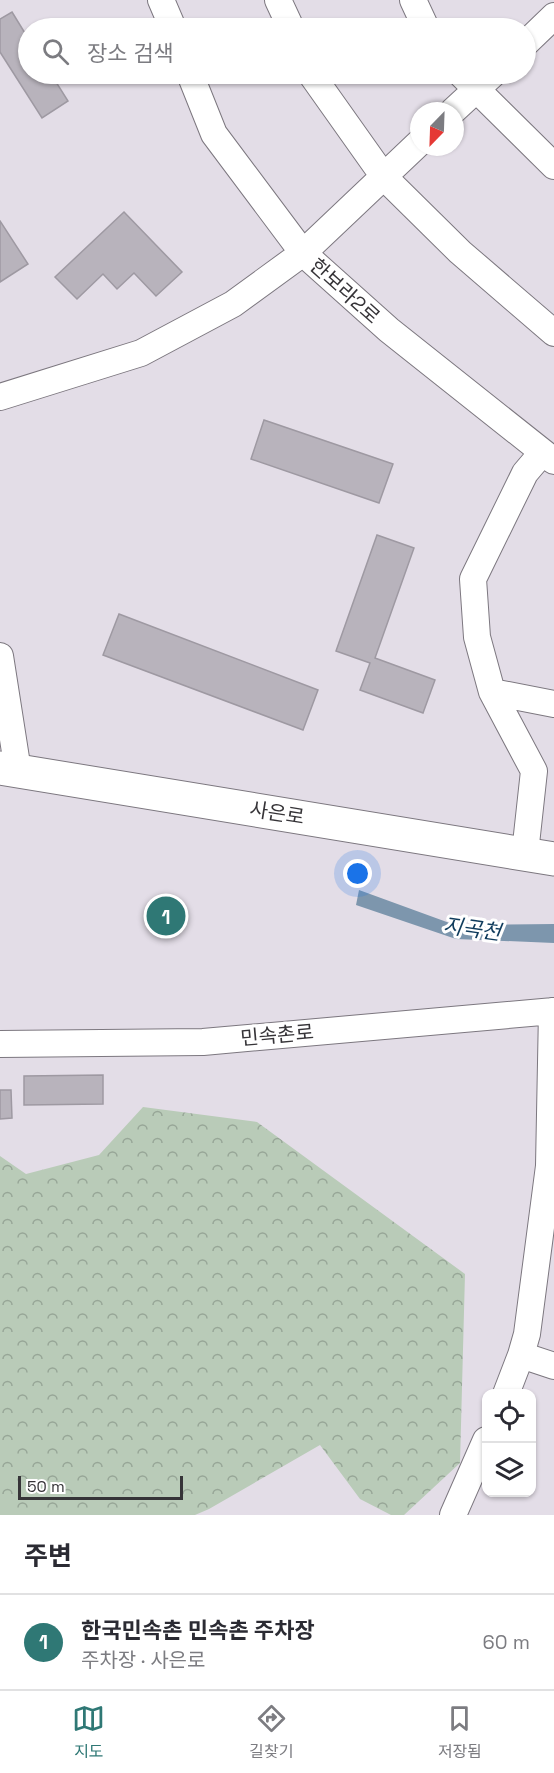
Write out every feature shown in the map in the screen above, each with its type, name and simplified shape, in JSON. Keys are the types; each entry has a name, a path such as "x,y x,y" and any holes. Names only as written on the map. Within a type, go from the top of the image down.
{"main road":[{"name":"사은로","path":"9,769 539,856"}],"street":[{"path":"161,0 169,18"},
{"path":"278,0 286,18"},
{"path":"413,0 421,18"},
{"path":"536,33 554,16"},
{"name":"한보라2로","path":"194,84 214,134 303,253 389,330 548,457"},
{"path":"318,84 384,177 460,252 554,333"},
{"path":"459,102 472,84"},
{"path":"480,84 554,166"},
{"path":"0,397 141,353 233,304 303,253 410,152"},
{"path":"539,856 534,771 492,692 477,637 473,579 525,473 548,457"},
{"path":"0,656 9,769"},
{"path":"492,692 554,704"},
{"path":"508,1389 527,1334 548,1226 553,1011"},
{"name":"민속촌로","path":"0,1044 203,1042 553,1011"},
{"path":"521,1355 554,1366"},
{"path":"453,1515 485,1443"}],"green space":[{"path":"143,1107 257,1122 465,1274 460,1463 404,1515 391,1515 360,1499 320,1445 195,1515 0,1515 0,1156 26,1174 99,1155"}],"water":[{"name":"지곡천","path":"359,890 455,925 554,924 554,943 456,939 356,905"}],"building":[{"path":"12,12 18,22 18,80 0,52 0,19"},
{"path":"20,84 57,84 68,101 42,118"},
{"path":"124,212 182,272 156,296 134,273 117,289 103,274 77,299 55,277"},
{"path":"0,221 28,264 0,282"},
{"path":"264,420 393,464 379,503 251,459"},
{"path":"377,535 414,548 375,658 435,680 423,713 360,690 370,663 336,651"},
{"path":"119,614 318,690 303,730 103,655"},
{"path":"103,1075 103,1104 24,1105 24,1076"},
{"path":"0,1090 11,1090 12,1118 0,1119"}],"place":[{"name":"한국민속촌 민속촌 주차장","path":"166,916"}]}
